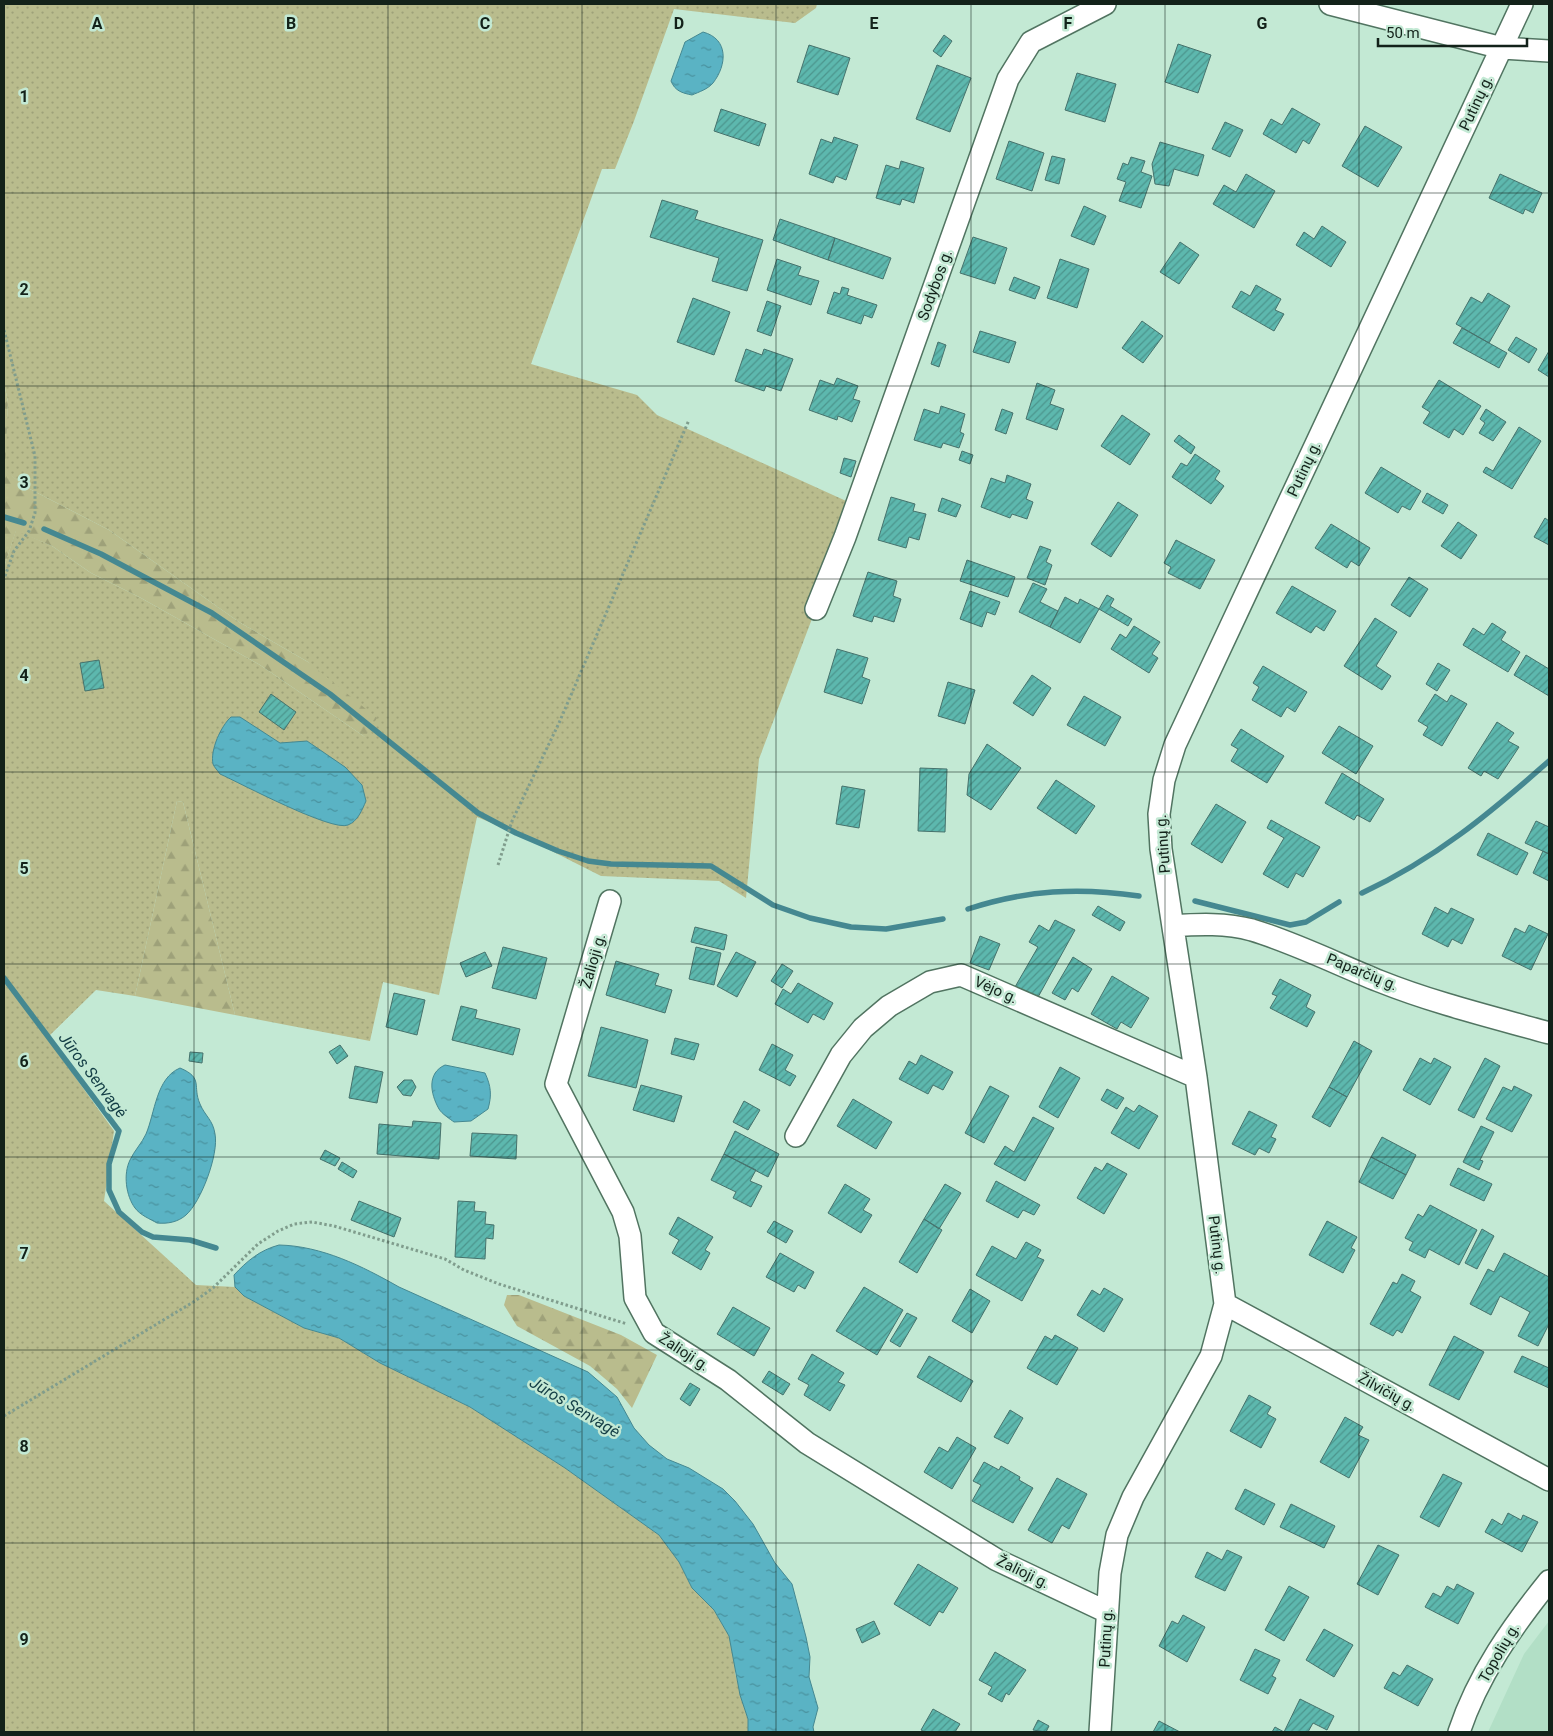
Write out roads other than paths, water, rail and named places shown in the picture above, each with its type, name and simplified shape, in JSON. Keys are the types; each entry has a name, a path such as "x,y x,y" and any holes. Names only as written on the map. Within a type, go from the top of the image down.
{"street":[{"name":"Sodybos g.","path":"816,610 845,537 1008,79 1031,42 1105,4"},
{"path":"1330,4 1502,48 1549,51"},
{"name":"Putinų g.","path":"1100,1732 1110,1573 1117,1535 1133,1497 1211,1356 1225,1304 1196,1077 1162,849 1159,814 1164,780 1175,745 1232,620 1522,4"},
{"name":"Žalioji g.","path":"610,901 556,1084 623,1212 630,1236 635,1298 654,1333 728,1380 807,1443 997,1560 1107,1612"},
{"name":"Paparčių g.","path":"1172,926 1208,924 1251,930 1326,958 1379,981 1446,1004 1549,1033"},
{"name":"Vėjo g.","path":"796,1136 841,1054 863,1028 889,1006 930,982 961,975 1196,1077"},
{"name":"Žilvičių g.","path":"1225,1304 1549,1480"},
{"name":"Topolių g.","path":"1459,1732 1491,1662 1513,1625 1549,1581"}],"water":[{"path":"703,32 718,40 723,53 723,61 718,76 713,83 706,89 692,95 679,91 671,81 685,42"},
{"path":"231,717 240,717 280,743 307,741 345,767 362,785 366,801 357,818 348,825 324,821 286,806 220,774 213,764 213,752 220,732"},
{"path":"445,1065 485,1073 490,1091 488,1109 471,1121 454,1122 442,1113 436,1103 432,1090 433,1078 435,1073"},
{"path":"180,1068 195,1079 198,1098 214,1129 216,1143 208,1177 192,1209 176,1221 157,1223 145,1217 135,1208 129,1197 126,1178 132,1157 146,1134 161,1088 172,1073"},
{"path":"279,1245 311,1249 341,1258 399,1287 588,1372 617,1397 634,1428 649,1445 667,1459 689,1468 723,1489 753,1524 775,1563 792,1584 806,1637 810,1657 809,1677 818,1708 813,1727 814,1732 748,1732 748,1719 740,1695 729,1636 714,1610 692,1588 679,1562 659,1535 565,1468 470,1407 380,1363 339,1338 304,1328 244,1296 235,1287 234,1275 254,1257"}],"waterway":[{"path":"4,517 24,523"},
{"path":"44,529 101,554 212,613 330,694 478,813 516,833 558,851 588,861 611,864 711,866 773,905 810,918 851,927 886,929 943,919"},
{"path":"1362,893 1414,865 1460,834 1549,761"},
{"path":"968,909 1011,898 1053,892 1074,891 1139,896"},
{"path":"1195,901 1290,925 1306,922 1339,902"},
{"name":"Jūros Senvagė","path":"4,978 119,1131 109,1164 109,1190 119,1212 142,1232 153,1237 190,1240 216,1248"}]}
